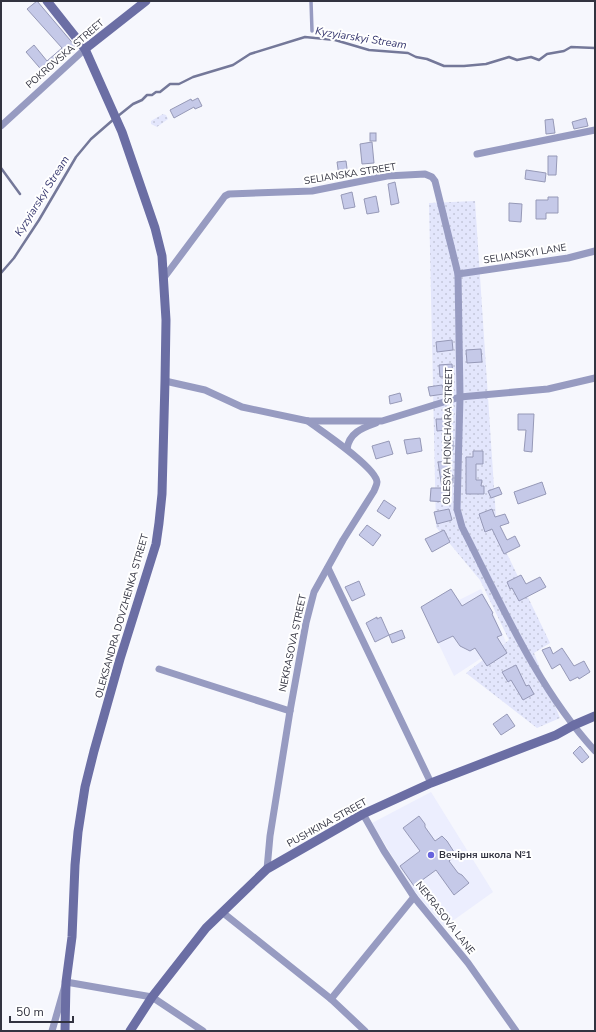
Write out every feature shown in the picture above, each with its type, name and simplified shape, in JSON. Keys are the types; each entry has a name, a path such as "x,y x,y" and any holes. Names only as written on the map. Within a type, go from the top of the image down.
{"street":[{"name":"OLEKSANDRA DOVZHENKA STREET","path":"47,1 85,49 122,132 155,228 162,256 166,320 162,494 159,523 153,552 120,659 85,787 78,832 72,937 66,982 65,1031"},
{"name":"POKROVSKA STREET","path":"1,126 85,49 146,1"},
{"path":"477,154 595,130"},
{"name":"SELIANSKA STREET","path":"163,279 225,196 230,194 312,191 387,176 425,174 432,177 435,181"},
{"name":"OLESYA HONCHARA STREET","path":"435,181 458,274 460,397 457,509 462,527 529,658 560,708 595,751"},
{"name":"SELIANSKYI LANE","path":"458,274 568,258 595,251"},
{"path":"347,449 348,442 351,437 364,427 460,397 548,389 595,378"},
{"path":"165,381 205,390 242,407 308,421 382,421"},
{"name":"NEKRASOVA STREET","path":"267,869 270,836 290,711 306,623 314,592 343,540 374,491 377,483 374,474 347,449 308,421"},
{"path":"328,568 431,783"},
{"path":"159,669 290,711"},
{"name":"PUSHKINA STREET","path":"130,1031 152,997 206,928 267,869 363,814 431,783 556,735 595,716"},
{"name":"NEKRASOVA LANE","path":"363,814 384,851 414,897 468,963 516,1031"},
{"path":"332,999 414,897"},
{"path":"222,912 332,999 365,1031"},
{"path":"52,1031 66,982 152,997 203,1031"}],"lane":[{"path":"311,1 312,31"}],"shaded area":[{"path":"163,114 166,115 168,119 157,127 151,124 151,121"},
{"path":"475,201 497,533 550,643 534,653 560,718 537,728 466,673 509,640 480,580 436,527 429,203"},
{"path":"451,589 459,600 481,589 506,642 454,676 421,607"},
{"name":"Вечірня школа №1","path":"431,792 493,892 444,927 412,888 372,823"}],"building":[{"path":"37,1 76,47 45,74 26,52 34,45 47,61 62,48 27,9"},
{"path":"198,98 202,106 195,109 194,107 174,118 170,110 191,99 192,101"},
{"path":"586,118 588,126 574,129 572,122"},
{"path":"553,119 555,133 546,134 545,120"},
{"path":"370,133 376,133 376,141 370,141"},
{"path":"372,142 374,163 362,164 360,144"},
{"path":"548,156 557,156 556,175 548,175"},
{"path":"346,161 348,176 339,176 337,162"},
{"path":"526,170 546,173 545,182 525,179"},
{"path":"395,182 399,203 391,205 388,184"},
{"path":"352,192 355,207 344,209 341,195"},
{"path":"376,196 379,212 367,214 364,199"},
{"path":"548,197 558,197 558,213 546,213 546,219 536,219 536,200 548,200"},
{"path":"509,203 522,204 521,222 509,221"},
{"path":"452,340 453,350 437,352 436,342"},
{"path":"481,349 482,362 467,363 466,350"},
{"path":"452,364 453,376 440,377 439,365"},
{"path":"442,385 444,394 430,396 428,387"},
{"path":"400,393 402,401 390,404 389,396"},
{"path":"518,414 534,414 532,452 524,451 526,430 518,430"},
{"path":"436,419 447,419 448,430 437,431"},
{"path":"420,438 422,451 407,454 404,440"},
{"path":"389,441 393,454 376,459 372,446"},
{"path":"453,441 453,450 446,450 446,442"},
{"path":"473,451 483,451 483,464 476,464 476,480 482,480 481,486 484,486 484,494 466,494 466,457 473,457"},
{"path":"449,461 451,475 453,475 453,483 449,483 448,502 430,501 431,488 442,488 438,462"},
{"path":"542,482 546,494 518,504 514,492"},
{"path":"499,487 502,494 491,498 488,491"},
{"path":"384,500 396,508 389,519 377,511"},
{"path":"449,509 452,520 437,524 434,512"},
{"path":"492,509 495,517 505,514 509,523 500,526 507,540 515,536 520,546 504,554 492,529 485,532 479,514"},
{"path":"367,525 381,535 373,546 359,535"},
{"path":"444,530 450,542 432,552 425,539"},
{"path":"521,575 526,584 540,577 546,587 519,601 512,588 510,589 507,582"},
{"path":"359,581 365,595 352,601 345,587"},
{"path":"451,589 462,606 482,594 493,613 492,614 502,635 497,637 507,653 487,666 475,648 470,651 460,646 453,636 438,643 421,607"},
{"path":"377,617 377,619 381,617 389,635 375,642 366,623"},
{"path":"402,630 405,638 392,643 389,635"},
{"path":"550,647 553,654 562,648 574,666 584,661 590,672 579,679 578,677 570,681 560,664 552,669 542,650"},
{"path":"516,665 526,686 529,685 534,694 523,700 511,680 508,682 502,672"},
{"path":"507,714 515,726 501,735 493,724"},
{"path":"580,746 589,757 582,763 573,753"},
{"path":"419,816 435,841 442,836 447,841 456,855 449,861 458,873 462,875 469,883 454,895 436,870 414,886 400,866 420,851 403,828"}],"waterway":[{"name":"Kyzyiarskyi Stream","path":"118,116 147,95 160,92 170,84 179,84 193,77 233,65 250,54 305,37 335,40 369,50 408,53 444,66 486,64 509,57 517,60 531,57 539,60 547,54 564,51 571,47 595,48"},
{"name":"Kyzyiarskyi Stream","path":"1,273 14,258 39,220 76,157 91,139 114,119"},
{"path":"1,168 20,194"}],"place":[{"name":"Вечірня школа №1","path":"431,855"}]}
